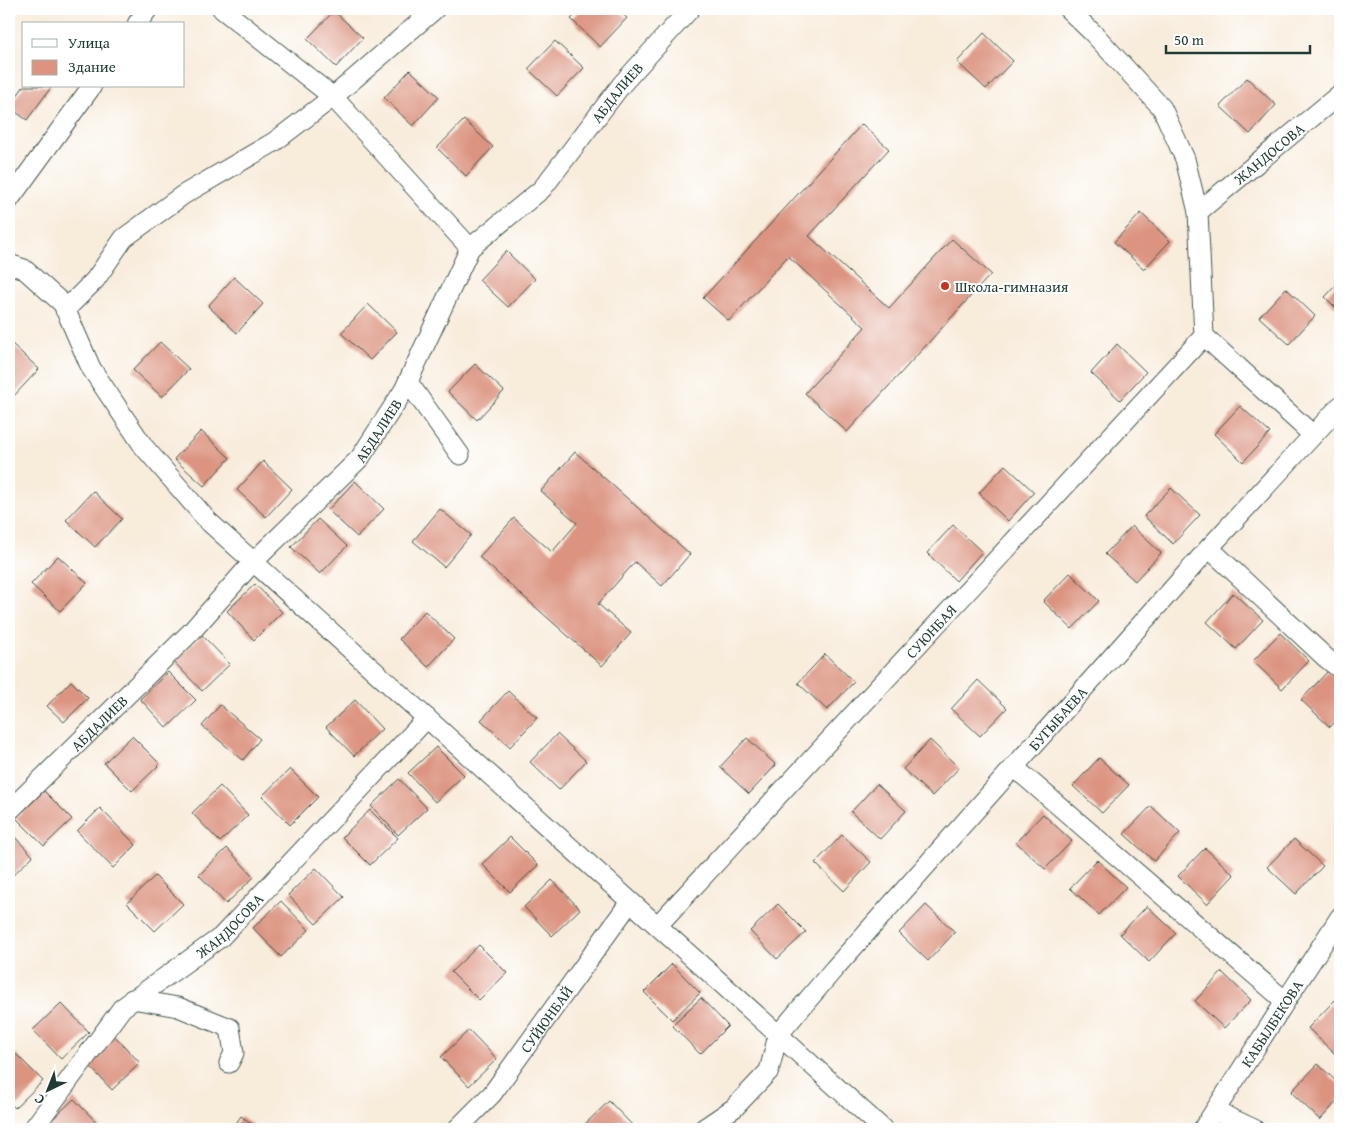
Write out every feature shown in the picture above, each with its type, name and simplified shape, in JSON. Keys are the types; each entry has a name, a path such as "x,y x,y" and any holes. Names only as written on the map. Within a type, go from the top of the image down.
{"street":[{"path":"138,22 148,9"},
{"path":"222,9 333,97 470,248"},
{"path":"65,310 95,280 124,238 182,195 274,142 333,97 435,9"},
{"name":"АБДАЛИЕВ","path":"9,811 191,632 252,563 360,458 408,382 470,248 542,189 622,84 690,9"},
{"path":"1068,9 1094,34 1162,108 1185,159 1198,212 1204,336 1313,435"},
{"path":"9,200 91,88"},
{"name":"ЖАНДОСОВА","path":"1198,212 1340,94"},
{"path":"9,264 24,269 62,304 91,368 144,447 208,521 252,563 658,925 883,1129"},
{"name":"СУЮНБАЯ","path":"658,925 1204,336"},
{"path":"408,382 460,454"},
{"name":"БУГЫБАЕВА","path":"778,1035 1209,548 1340,406"},
{"path":"1209,548 1340,669"},
{"name":"ЖАНДОСОВА","path":"33,1129 122,1008 221,937 427,718"},
{"path":"1015,768 1285,1001"},
{"name":"СУЙЮНБАЙ","path":"457,1129 492,1094 630,902"},
{"name":"КАБЫЛБЕКОВА","path":"1203,1129 1340,917"},
{"path":"132,1000 178,1007 230,1028 234,1053 228,1063"},
{"path":"702,1129 734,1108 768,1071 778,1035"},
{"path":"1215,1111 1254,1129"}],"building":[{"path":"581,9 617,9 627,18 600,47 571,19"},
{"path":"334,11 363,38 336,67 307,39"},
{"path":"984,33 1013,61 986,89 957,62"},
{"path":"555,41 584,68 557,96 528,69"},
{"path":"410,70 439,97 413,126 384,98"},
{"path":"1247,78 1276,105 1250,134 1220,106"},
{"path":"23,88 51,88 27,120 9,107"},
{"path":"464,120 493,147 466,176 437,148"},
{"name":"Школа-гимназия","path":"862,124 889,149 809,236 889,308 952,239 991,274 847,432 805,393 865,327 788,256 729,321 703,298"},
{"path":"1141,213 1170,241 1144,269 1114,242"},
{"path":"506,251 535,279 508,307 479,280"},
{"path":"234,277 263,304 237,333 208,306"},
{"path":"1340,281 1340,312 1325,297"},
{"path":"1286,288 1315,316 1289,344 1259,317"},
{"path":"368,304 397,332 370,360 341,333"},
{"path":"10,342 39,369 12,398 9,395"},
{"path":"160,342 189,369 162,397 133,370"},
{"path":"1117,344 1146,372 1120,400 1091,373"},
{"path":"475,364 504,391 477,420 448,392"},
{"path":"1240,406 1270,433 1243,462 1214,434"},
{"path":"201,431 230,458 204,486 174,459"},
{"path":"575,452 690,554 662,586 635,562 598,604 631,633 602,666 479,557 514,518 552,552 577,523 541,491"},
{"path":"263,461 292,489 266,517 237,490"},
{"path":"1005,465 1034,492 1008,521 979,493"},
{"path":"355,481 384,509 357,537 328,510"},
{"path":"1171,488 1200,515 1173,544 1144,516"},
{"path":"93,491 122,519 95,547 66,520"},
{"path":"440,509 471,535 444,567 413,541"},
{"path":"318,519 347,546 320,574 291,547"},
{"path":"953,525 982,552 956,581 927,553"},
{"path":"1132,526 1161,553 1135,581 1105,554"},
{"path":"58,556 87,583 60,611 31,584"},
{"path":"1070,573 1099,601 1072,629 1043,601"},
{"path":"255,584 282,612 254,640 227,611"},
{"path":"1233,593 1263,620 1236,649 1207,622"},
{"path":"425,611 454,639 428,667 399,639"},
{"path":"1280,633 1309,661 1282,689 1253,661"},
{"path":"202,635 230,664 202,691 174,662"},
{"path":"825,654 854,682 827,710 798,683"},
{"path":"1328,671 1340,683 1340,717 1330,727 1301,700"},
{"path":"168,672 196,700 167,728 140,699"},
{"path":"978,680 1007,708 980,736 951,709"},
{"path":"71,681 88,698 64,722 47,706"},
{"path":"508,691 537,718 510,747 481,720"},
{"path":"355,700 382,729 354,756 326,727"},
{"path":"220,705 260,739 243,760 202,726"},
{"path":"557,734 586,761 559,790 530,762"},
{"path":"132,736 160,764 132,791 104,763"},
{"path":"747,738 776,765 749,794 720,767"},
{"path":"930,740 959,768 932,796 903,769"},
{"path":"436,747 464,775 435,802 408,773"},
{"path":"1099,758 1129,785 1102,813 1073,786"},
{"path":"290,769 318,797 290,825 262,796"},
{"path":"399,779 427,808 398,835 371,806"},
{"path":"877,784 906,811 880,839 851,812"},
{"path":"220,786 248,815 220,842 192,813"},
{"path":"44,791 72,819 44,846 16,818"},
{"path":"1151,806 1180,833 1154,861 1124,834"},
{"path":"100,808 136,845 113,868 77,831"},
{"path":"370,810 398,838 370,865 342,837"},
{"path":"1043,814 1072,841 1045,869 1016,842"},
{"path":"9,831 33,856 9,879"},
{"path":"842,835 871,862 844,891 815,863"},
{"path":"510,837 538,865 510,892 482,864"},
{"path":"1294,839 1323,866 1296,894 1267,867"},
{"path":"227,848 254,877 226,904 199,875"},
{"path":"1205,848 1234,875 1207,904 1178,876"},
{"path":"1097,860 1126,887 1099,915 1070,888"},
{"path":"316,868 344,897 316,924 288,895"},
{"path":"155,876 183,904 155,931 127,903"},
{"path":"552,880 580,909 552,936 524,907"},
{"path":"281,901 309,930 281,957 253,928"},
{"path":"778,904 806,932 777,959 750,931"},
{"path":"926,905 955,932 928,961 899,933"},
{"path":"1147,906 1176,933 1149,962 1120,934"},
{"path":"479,945 507,973 479,1000 451,972"},
{"path":"672,964 700,993 672,1020 644,992"},
{"path":"1222,972 1251,1000 1224,1028 1195,1001"},
{"path":"701,998 728,1026 700,1054 672,1025"},
{"path":"1335,1000 1340,1005 1340,1052 1337,1056 1308,1028"},
{"path":"61,1003 89,1032 61,1059 33,1030"},
{"path":"469,1030 497,1059 469,1086 441,1057"},
{"path":"113,1034 140,1063 112,1090 85,1061"},
{"path":"15,1053 43,1081 15,1108 9,1102 9,1059"},
{"path":"1318,1064 1340,1085 1340,1098 1320,1120 1291,1092"},
{"path":"74,1099 101,1127 99,1129 49,1129 45,1126"},
{"path":"609,1101 636,1129 580,1129"},
{"path":"241,1116 259,1129 232,1129"}],"place":[{"name":"Школа-гимназия","path":"945,286"}]}
